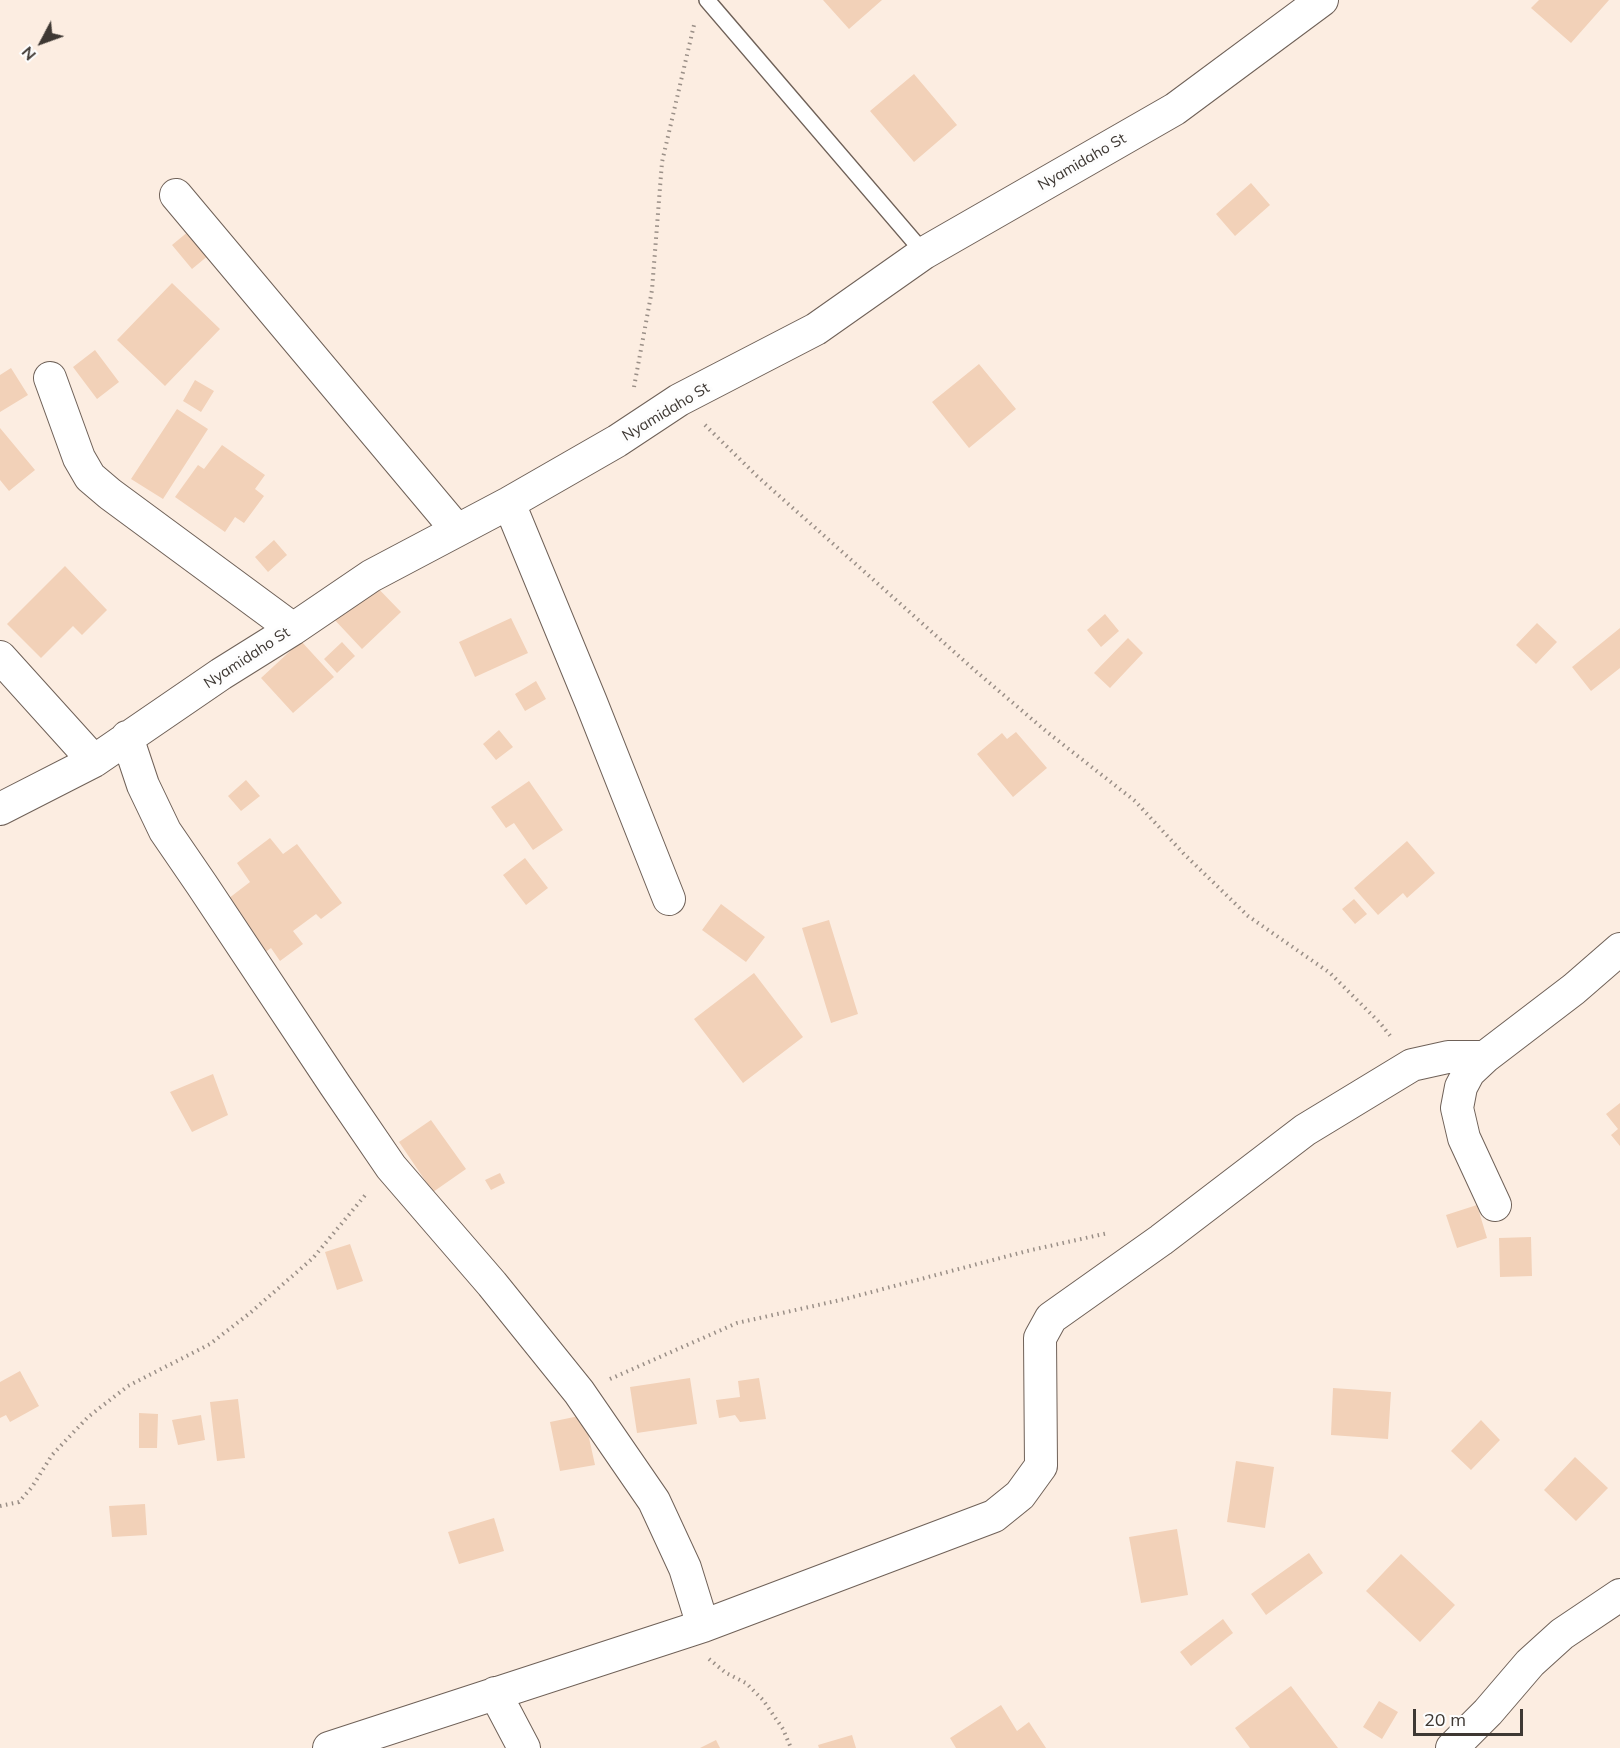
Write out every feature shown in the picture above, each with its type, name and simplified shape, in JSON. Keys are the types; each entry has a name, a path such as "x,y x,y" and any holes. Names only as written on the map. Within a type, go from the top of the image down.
{"street":[{"name":"Nyamidaho St","path":"0,809 94,761 220,674 294,629 371,576 509,503 617,441 679,400 816,329 924,254 1175,109 1322,0"},
{"path":"176,195 457,530"},
{"path":"50,378 79,458 90,477 119,501 294,629"},
{"path":"509,503 669,899"},
{"path":"0,657 94,761"},
{"path":"127,737 143,785 165,831 391,1167 492,1284 579,1392 654,1501 685,1568 693,1630"},
{"path":"1495,1205 1464,1138 1457,1108 1461,1087 1469,1071 1485,1057 1574,989 1620,949"},
{"path":"329,1748 693,1630 994,1516 1020,1495 1041,1466 1040,1338 1051,1318 1161,1240 1305,1130 1412,1065 1448,1058 1485,1057"},
{"path":"1452,1748 1488,1712 1530,1663 1562,1634 1620,1595"},
{"path":"495,1693 524,1748"}],"lane":[{"path":"707,0 924,254"}],"path":[{"path":"634,389 652,290 662,162 695,23"},
{"path":"679,400 757,476 980,674 1047,732 1135,801 1184,854 1248,916 1330,974 1380,1023 1412,1065"},
{"path":"0,1506 19,1502 32,1487 52,1455 88,1417 128,1386 210,1344 277,1290 313,1258 391,1167"},
{"path":"579,1392 737,1323 845,1299 1060,1243 1115,1232"},
{"path":"693,1630 715,1665 746,1683 763,1700 783,1729 791,1748"}],"building":[{"path":"823,0 882,0 849,29"},
{"path":"1539,0 1609,0 1571,43 1531,8"},
{"path":"914,74 957,125 914,162 870,111"},
{"path":"1251,183 1270,205 1235,236 1216,214"},
{"path":"195,226 215,250 192,269 172,245"},
{"path":"172,283 220,329 165,386 117,340"},
{"path":"95,350 119,382 97,399 73,367"},
{"path":"979,364 1016,409 969,448 932,402"},
{"path":"11,368 28,395 0,412 0,375"},
{"path":"195,380 214,391 201,412 183,401"},
{"path":"177,409 208,429 163,499 131,479"},
{"path":"0,428 35,470 9,491 0,480"},
{"path":"222,445 265,475 255,489 264,496 244,523 235,517 225,532 175,497 198,465 204,469"},
{"path":"274,540 287,555 268,572 255,557"},
{"path":"65,566 107,610 82,635 73,626 41,658 7,624"},
{"path":"371,581 401,612 362,649 332,617"},
{"path":"1105,614 1119,631 1101,647 1087,630"},
{"path":"511,618 528,653 475,677 459,642"},
{"path":"1537,623 1557,642 1536,664 1516,645"},
{"path":"1620,628 1620,668 1591,691 1572,667"},
{"path":"1128,638 1143,653 1110,688 1094,673"},
{"path":"301,641 334,677 293,713 261,678"},
{"path":"342,642 355,656 337,673 324,659"},
{"path":"536,681 546,699 525,711 515,694"},
{"path":"499,730 513,747 496,760 483,744"},
{"path":"1016,732 1047,768 1013,797 977,754 1002,733 1007,739"},
{"path":"246,780 260,796 241,811 228,796"},
{"path":"529,781 563,830 533,850 514,823 506,828 491,807"},
{"path":"270,838 283,854 297,844 342,903 321,919 316,914 293,931 303,944 280,961 271,948 260,956 220,905 250,882 237,863"},
{"path":"1407,841 1435,873 1407,898 1403,893 1378,915 1354,888"},
{"path":"525,858 548,888 526,905 503,875"},
{"path":"1354,899 1367,914 1355,924 1342,909"},
{"path":"721,904 765,937 746,962 702,930"},
{"path":"829,920 858,1014 831,1023 802,928"},
{"path":"754,973 803,1037 743,1083 694,1019"},
{"path":"213,1074 228,1115 192,1132 170,1092"},
{"path":"1620,1103 1620,1146 1611,1135 1618,1129 1606,1114"},
{"path":"431,1120 466,1169 433,1192 399,1142"},
{"path":"500,1173 505,1183 491,1190 485,1180"},
{"path":"1477,1205 1487,1238 1457,1248 1446,1215"},
{"path":"1531,1237 1532,1276 1500,1277 1499,1238"},
{"path":"350,1244 363,1281 337,1290 325,1252"},
{"path":"20,1371 39,1406 10,1422 6,1415 0,1418 0,1382"},
{"path":"690,1378 697,1424 637,1433 630,1387"},
{"path":"759,1378 766,1419 740,1422 735,1415 719,1418 716,1400 740,1397 738,1381"},
{"path":"1333,1388 1391,1392 1388,1439 1331,1435"},
{"path":"238,1399 245,1458 217,1461 210,1402"},
{"path":"139,1413 158,1414 157,1448 139,1448"},
{"path":"201,1415 205,1440 178,1445 172,1420"},
{"path":"584,1415 595,1465 560,1471 550,1422"},
{"path":"1481,1420 1500,1440 1471,1470 1451,1451"},
{"path":"1575,1457 1608,1488 1576,1521 1544,1490"},
{"path":"1236,1461 1274,1467 1265,1528 1227,1522"},
{"path":"145,1504 147,1535 112,1537 109,1506"},
{"path":"494,1518 504,1551 459,1564 448,1532"},
{"path":"1177,1529 1188,1595 1141,1603 1129,1537"},
{"path":"1309,1553 1323,1573 1266,1615 1251,1594"},
{"path":"1401,1554 1455,1605 1420,1642 1366,1591"},
{"path":"1223,1619 1233,1633 1191,1666 1180,1652"},
{"path":"1291,1686 1338,1748 1250,1748 1235,1728"},
{"path":"1379,1701 1398,1712 1382,1739 1363,1727"},
{"path":"1001,1705 1017,1731 1029,1722 1046,1748 956,1748 950,1738"},
{"path":"852,1735 856,1748 819,1748 818,1745"},
{"path":"716,1740 720,1748 700,1748"}]}
